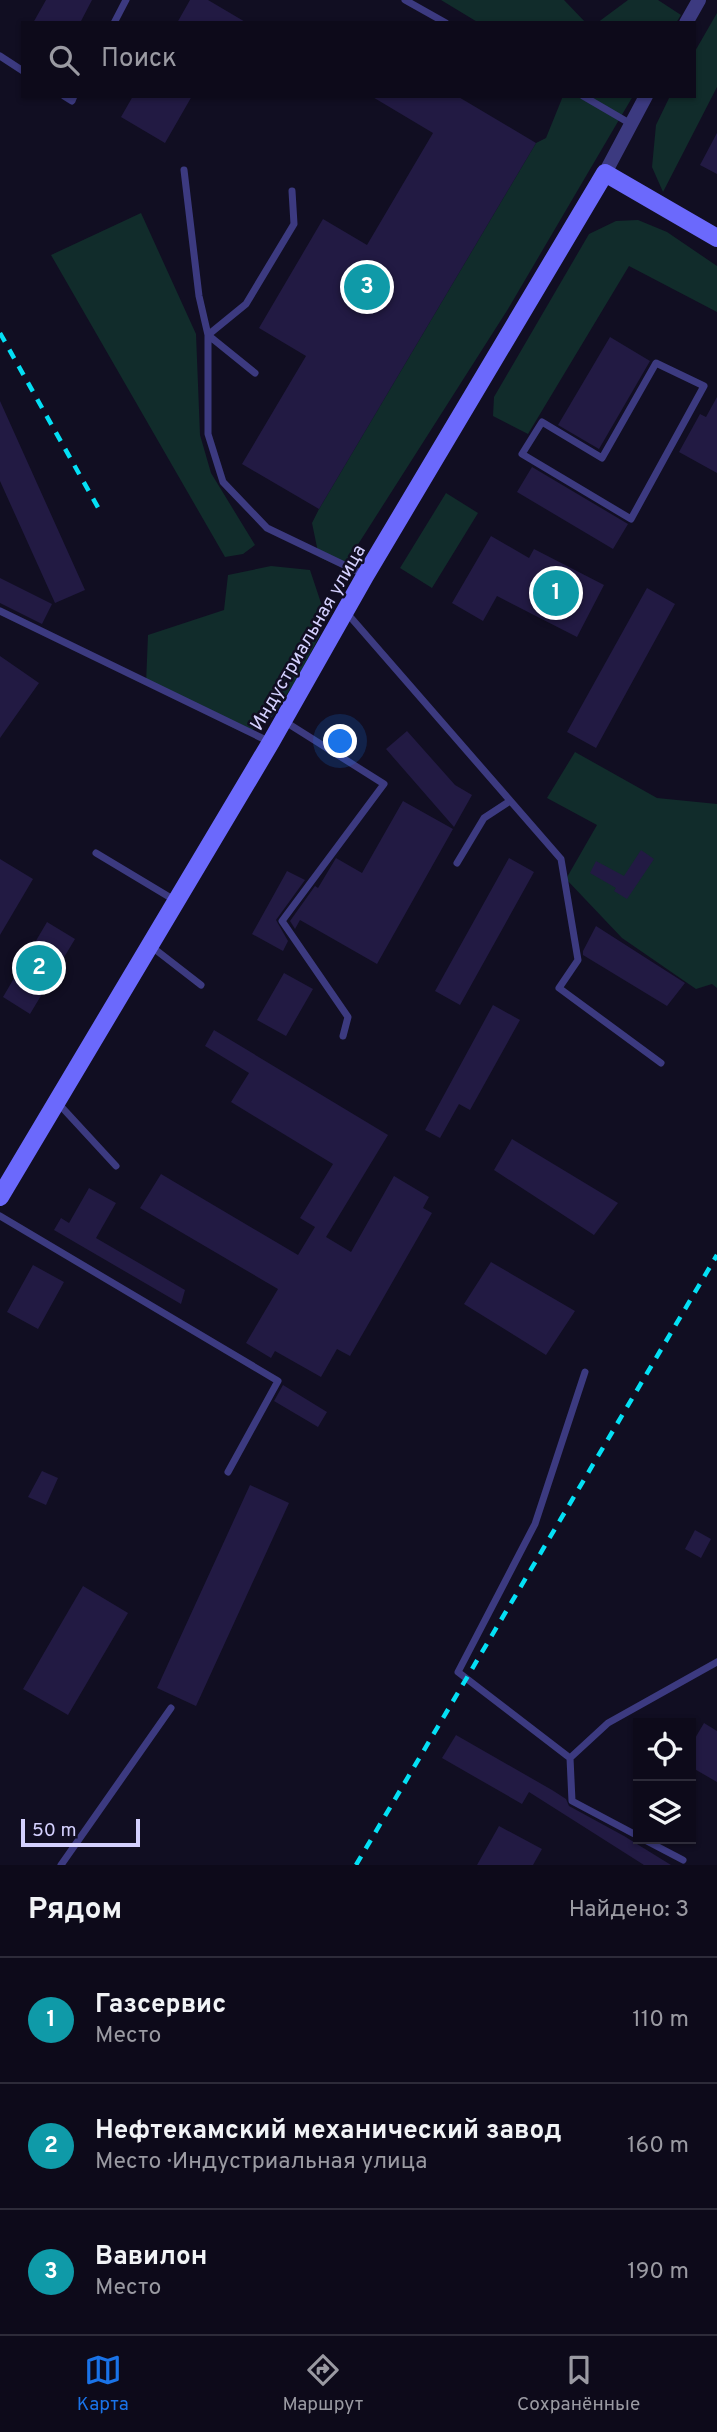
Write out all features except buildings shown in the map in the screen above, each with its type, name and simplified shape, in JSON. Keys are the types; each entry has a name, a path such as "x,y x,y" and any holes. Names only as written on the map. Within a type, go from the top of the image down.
{"main road":[{"path":"605,173 717,238"},
{"name":"Индустриальная улица","path":"0,1197 284,721 366,576 605,173"}],"street":[{"path":"687,21 699,0"},
{"name":"Индустриальная улица","path":"605,173 645,98"}],"lane":[{"path":"115,21 126,0"},
{"path":"405,0 442,21"},
{"path":"0,56 21,70"},
{"path":"586,98 631,124"},
{"path":"184,170 199,296 208,335 208,434 223,482 268,528 366,576"},
{"path":"208,335 246,304 294,224 292,191"},
{"path":"208,335 254,373"},
{"path":"656,363 704,386 631,519 522,454 542,422 602,458 656,363"},
{"path":"0,611 271,743"},
{"path":"345,612 561,859 578,960 559,988 661,1063"},
{"path":"284,721 384,784 282,921 348,1017 343,1036"},
{"path":"457,863 484,818 510,801"},
{"path":"96,853 177,901"},
{"path":"150,945 201,985"},
{"path":"57,1102 116,1166"},
{"path":"0,1216 278,1381 228,1472"},
{"path":"585,1372 535,1524 458,1672 570,1758 572,1801 633,1833"},
{"path":"570,1758 608,1723 717,1662"},
{"path":"61,1865 171,1708"},
{"path":"653,1844 683,1860"}],"green space":[{"path":"441,0 564,0 584,21 476,21"},
{"path":"628,0 658,0 681,15 677,21 600,21"},
{"path":"717,13 717,87 663,192 652,167 656,125 669,98 696,98 696,50"},
{"path":"562,98 632,98 508,309 343,568 319,557 312,523 319,509 536,143 546,138"},
{"path":"141,213 196,334 200,435 211,473 255,545 243,554 225,557 51,255"},
{"path":"638,220 667,232 717,266 717,312 629,266 528,434 493,416 494,397 589,234 616,221"},
{"path":"446,493 478,513 432,588 400,568"},
{"path":"271,566 310,570 322,606 320,635 297,679 272,717 246,734 146,684 148,635 224,610 228,575"},
{"path":"575,752 657,798 717,804 717,988 712,984 696,989 622,938 566,879 597,825 547,798"}],"railway":[{"path":"0,333 100,511"},
{"path":"356,1865 717,1255"}],"place":[{"name":"Вавилон","path":"367,287"},
{"name":"Газсервис","path":"556,593"},
{"name":"Нефтекамский механический завод","path":"39,968"}]}
